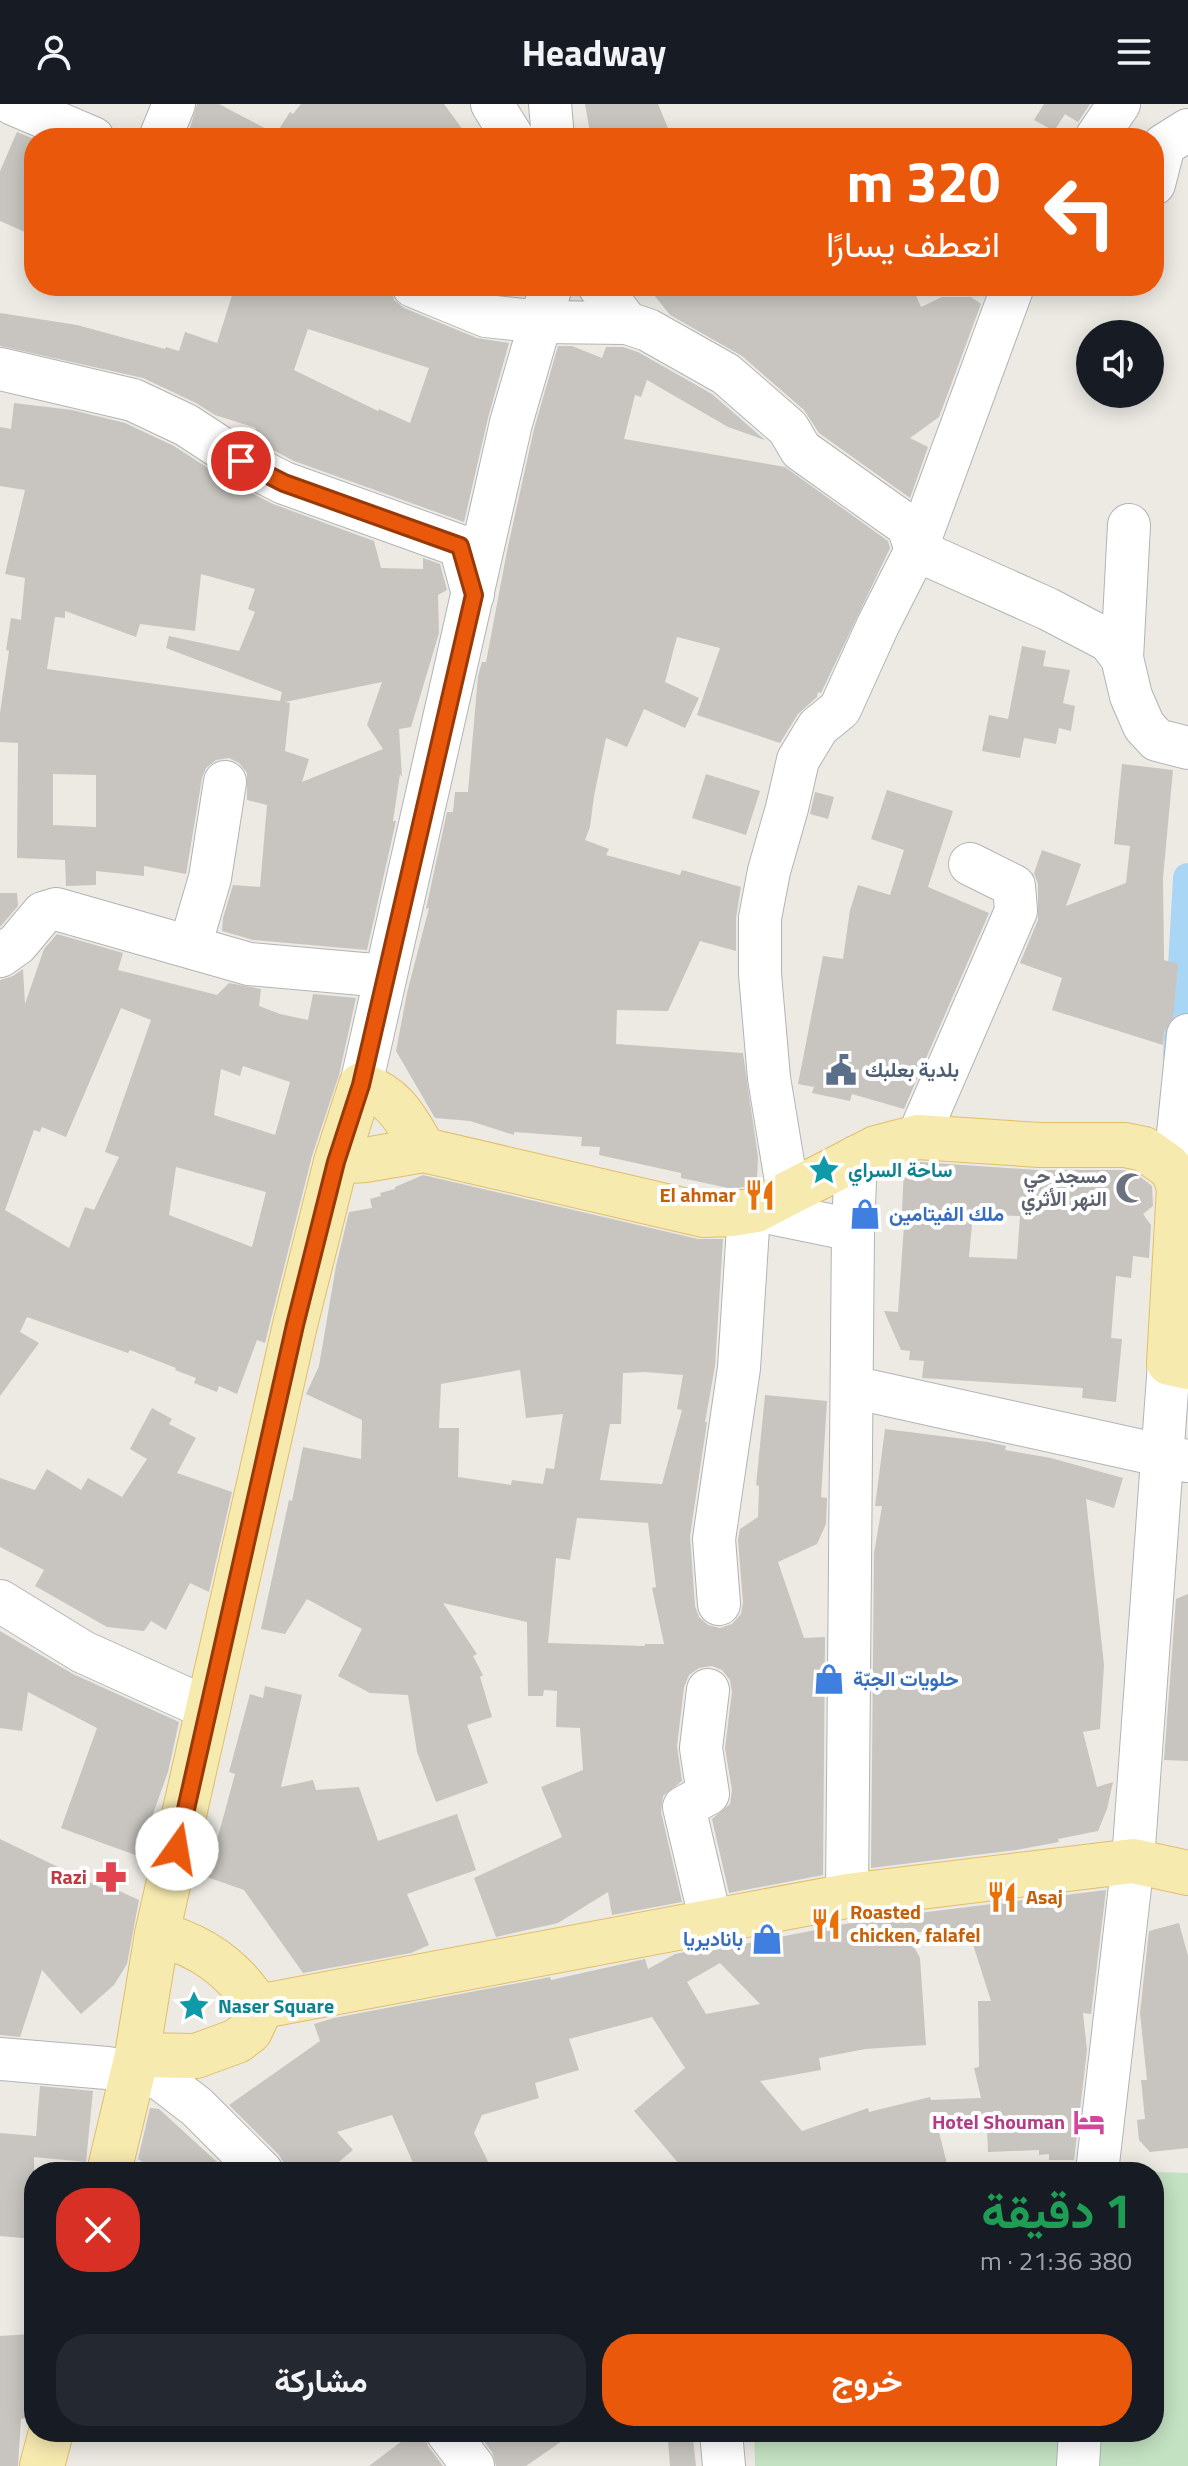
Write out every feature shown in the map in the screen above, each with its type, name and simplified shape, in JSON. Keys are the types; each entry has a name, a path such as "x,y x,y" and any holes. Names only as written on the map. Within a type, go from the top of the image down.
{"main road":[{"path":"111,2162 135,2064 157,1934 295,1325 336,1162 361,1085 387,1097 400,1109 424,1150"},
{"path":"336,1162 424,1150 704,1215 764,1205 856,1157 892,1142 918,1137 1040,1145 1125,1145 1144,1149 1174,1173 1179,1188 1173,1277 1179,1365"},
{"path":"258,2007 847,1896 1133,1861 1185,1878"},
{"path":"135,2064 196,2056 237,2041 250,2031 258,2007 229,1969 181,1940 157,1934"},
{"path":"42,2466 48,2442"}],"street":[{"path":"13,104 69,128"},
{"path":"164,128 174,104"},
{"path":"492,104 507,128"},
{"path":"550,104 552,128"},
{"path":"1103,128 1119,104"},
{"path":"1164,145 1188,130"},
{"path":"437,296 486,316 546,304 648,330 726,374 788,428 801,450 908,526 916,550 1095,632 1109,641 1122,658"},
{"path":"607,296 627,323"},
{"path":"719,1604 714,1539 764,1205 769,1078 760,974 760,918 769,871 798,760 818,727 840,709 916,550 1009,296"},
{"path":"361,1085 511,423 546,304"},
{"path":"0,369 133,400 186,425 241,461 284,483 460,546 474,595"},
{"path":"1129,525 1122,658 1144,726 1172,744"},
{"path":"190,946 210,878 225,782"},
{"path":"918,1137 1016,911 1014,886 970,864"},
{"path":"0,956 17,944 43,913 56,909 249,964 385,976"},
{"path":"1174,1173 1188,1035"},
{"path":"847,1896 856,1157"},
{"path":"764,1205 853,1230"},
{"path":"1097,2162 1133,1861 1174,1459 1179,1365"},
{"path":"852,1387 1174,1459"},
{"path":"0,1601 83,1652 209,1709"},
{"path":"708,1690 701,1748 708,1794 684,1807 711,1922"},
{"path":"0,2059 135,2064 197,2107 252,2162"},
{"path":"455,2442 473,2466"},
{"path":"722,2442 724,2466"},
{"path":"1078,2466 1079,2442"}],"green space":[{"path":"1164,2172 1188,2173 1188,2466 755,2466 754,2442 1164,2442"}],"building":[{"path":"197,104 219,104 265,128 190,128"},
{"path":"301,104 444,104 462,128 280,128 290,112 293,114"},
{"path":"585,104 658,104 668,128 589,128"},
{"path":"1044,104 1090,104 1078,122 1065,114 1056,128 1049,128 1034,120"},
{"path":"17,132 24,135 24,232 0,221 0,171"},
{"path":"232,296 393,296 404,308 477,338 509,343 464,522 294,461 250,438 256,428 215,415 143,378 0,346 0,313 77,325 179,351 185,332 217,343","holes":["308,329 429,368 410,423 294,370"]},
{"path":"655,296 916,296 921,307 942,297 971,297 981,304 939,417 910,438 928,447 910,498 819,433 804,410 742,356 670,315"},
{"path":"558,346 572,346 602,358 606,347 623,347 638,352 712,394 765,440 728,427 647,380 641,397 635,395 624,439 785,467 888,541 890,548 821,693 818,692 817,697 798,714 780,743 697,715 720,648 677,637 665,682 699,698 685,728 644,709 627,747 606,738 585,840 609,849 606,855 680,875 682,870 741,887 736,918 736,951 700,941 668,1011 617,1010 616,1044 743,1053 758,1157 757,1181 748,1186 733,1189 681,1178 681,1173 599,1155 600,1147 581,1146 582,1137 514,1132 514,1135 470,1121 435,1118 396,1051 429,908 426,909 447,812 453,812 455,792 468,792 478,676 482,662 486,662 534,429"},
{"path":"14,403 72,410 125,423 174,446 228,481 273,504 374,541 381,568 423,569 423,558 440,564 447,590 438,595 439,633 411,727 399,729 402,777 400,774 393,821 396,821 367,950 253,940 222,931 233,885 260,887 267,805 247,800 247,773 239,763 229,758 216,760 206,768 202,778 186,874 144,866 144,876 96,871 96,885 66,886 65,860 17,858 18,743 0,742 0,713 9,651 6,650 11,618 21,620 25,578 5,574 25,490 0,486 0,427 11,429","holes":["201,574 255,589 248,609 255,612 239,651 169,636 166,648 282,692 280,701 47,669 55,617 65,618 65,611 136,637 140,624 195,631","382,682 367,725 383,749 302,782 309,759 285,751 290,703 285,702","53,774 96,775 96,827 53,825"]},
{"path":"1022,646 1046,651 1043,666 1070,670 1063,703 1075,706 1071,731 1059,728 1056,744 1024,738 1020,758 982,751 989,715 1008,719"},
{"path":"1122,764 1173,770 1163,878 1164,960 1178,964 1173,1018 1164,1032 1163,1045 1052,1010 1062,978 1020,963 1038,920 1038,884 1034,873 1042,850 1081,864 1066,906 1126,883 1130,846 1114,844"},
{"path":"706,774 760,791 746,835 692,818"},
{"path":"887,790 953,811 928,887 989,913 904,1109 852,1094 850,1101 812,1093 814,1087 798,1084 823,956 843,959 850,910 858,885 890,895 904,850 871,839"},
{"path":"815,792 834,797 828,819 810,814"},
{"path":"0,893 17,893 18,906 0,927"},
{"path":"57,934 123,953 118,970 217,995 229,983 261,989 259,1006 308,1020 313,994 356,998 339,1075 312,1156 265,1343 257,1340 237,1394 219,1386 217,1392 194,1383 196,1378 176,1368 27,1317 20,1332 39,1343 0,1396 0,980 23,969 25,1004 44,949","holes":["121,1008 151,1020 105,1152 119,1157 94,1210 85,1207 69,1248 5,1210 34,1130 40,1132 42,1127 66,1137","243,1066 290,1082 275,1135 214,1115 221,1069 240,1076","176,1167 266,1192 252,1247 169,1215"]},
{"path":"920,1162 1038,1170 1122,1170 1134,1172 1152,1186 1153,1206 1143,1214 1151,1225 1149,1258 1133,1256 1131,1278 1116,1276 1111,1338 1122,1339 1116,1402 1082,1398 1083,1388 922,1378 924,1361 909,1360 910,1351 901,1350 884,1311 898,1312 905,1211 902,1211 904,1167","holes":["973,1214 1020,1216 1017,1259 969,1257"]},
{"path":"423,1175 698,1239 723,1239 715,1366 690,1536 695,1606 699,1617 708,1625 720,1628 732,1624 741,1614 743,1602 738,1540 740,1529 758,1517 759,1486 756,1485 765,1395 827,1401 821,1497 827,1498 826,1524 817,1544 778,1562 804,1638 825,1637 823,1875 729,1893 712,1819 730,1804 732,1790 725,1748 732,1692 730,1680 722,1670 712,1666 699,1668 689,1675 684,1687 677,1746 682,1781 663,1796 661,1812 682,1902 612,1915 608,1892 558,1923 496,1937 474,1878 562,1837 541,1787 583,1770 580,1728 556,1727 557,1691 544,1690 543,1696 528,1696 527,1622 443,1603 477,1654 473,1656 483,1675 480,1677 492,1717 467,1725 488,1783 436,1802 417,1752 408,1695 370,1693 338,1676 362,1629 307,1599 285,1634 261,1629 303,1447 361,1459 362,1420 306,1394 319,1366 336,1266 349,1212 372,1208 370,1199","holes":["520,1370 526,1418 563,1414 554,1469 546,1468 543,1484 512,1480 511,1485 458,1477 459,1428 439,1428 441,1384","623,1373 683,1375 677,1409 682,1410 662,1484 600,1480 610,1424 621,1424","577,1518 648,1523 656,1587 652,1588 664,1644 548,1643 556,1558 570,1560"]},
{"path":"152,1408 172,1419 169,1424 196,1438 177,1473 232,1492 209,1592 190,1583 166,1630 151,1621 144,1631 107,1627 35,1586 44,1570 0,1547 0,1478 35,1490 47,1469 81,1490 88,1478 122,1497 147,1459 130,1449"},
{"path":"885,1429 988,1442 1006,1446 1005,1450 1051,1458 1123,1478 1114,1508 1086,1499 1104,1665 1100,1729 1083,1732 1097,1787 1113,1782 1098,1831 1016,1850 871,1868 874,1553 882,1506 875,1506"},
{"path":"1188,1594 1188,1761 1164,1760 1176,1599"},
{"path":"0,1631 73,1674 179,1722 168,1772 138,1856 61,1828 97,1728 28,1692 22,1731 0,1728"},
{"path":"265,1686 302,1695 281,1787 313,1780 316,1790 359,1787 378,1841 457,1814 476,1870 407,1894 429,1945 411,1953 303,1973 244,1890 207,1877 235,1774 229,1772 250,1694 263,1698"},
{"path":"0,1839 114,1894 117,1890 139,1900 127,1964 114,1985 81,2014 42,1970 20,2037 0,2035"},
{"path":"1106,1890 1091,2014 1083,2013 1087,2050 1074,2160 1049,2160 1049,2154 1039,2155 1039,2150 988,2152 987,2130 939,2132 946,2162 677,2162 634,2111 685,2068 652,2017 569,2039 579,2070 535,2083 539,2098 482,2115 474,2133 488,2162 413,2162 392,2115 337,2132 353,2150 339,2162 283,2162 229,2105 320,2041 314,2024 550,1977 551,1980 645,1959 648,1969 675,1954 696,1950 698,1953 871,1919","holes":["906,1932 969,1932 991,2001 978,2001 979,2067 974,2068 981,2098 931,2100 930,2097 869,2112 868,2108 802,2131 760,2081 821,2070 819,2058 865,2049 926,2045 920,1958","720,1963 760,2004 706,2014 687,1982"]},
{"path":"1179,1923 1188,1956 1188,2148 1150,2152 1139,2140 1137,2120 1145,2119 1141,2080 1147,2080 1140,2013 1149,1931"},
{"path":"40,2086 93,2091 86,2162 34,2157 34,2162 24,2162 24,2238 0,2236 0,2133 36,2136"},
{"path":"150,2108 159,2109 217,2162 142,2162 138,2159"},
{"path":"24,2334 24,2418 21,2419 18,2466 0,2466 0,2336"},
{"path":"401,2442 427,2442 443,2466 369,2466"},
{"path":"484,2442 561,2442 526,2466 496,2466 492,2452"},
{"path":"668,2442 693,2442 696,2466 670,2466"}],"waterway":[{"path":"1178,1055 1188,878"}],"place":[{"name":"بلدية بعلبك","path":"841,1070"},
{"name":"ساحة السراي","path":"824,1170"},
{"name":"مسجد حي النهر الأثري","path":"1131,1188"},
{"name":"El ahmar","path":"760,1195"},
{"name":"ملك الفيتامين","path":"865,1214"},
{"name":"حلويات الجبّة","path":"829,1679"},
{"name":"Razi","path":"111,1877"},
{"name":"Asaj","path":"1002,1897"},
{"name":"Roasted chicken, falafel","path":"826,1924"},
{"name":"باناديريا","path":"767,1939"},
{"name":"Naser Square","path":"194,2006"},
{"name":"Hotel Shouman","path":"1089,2122"}],"route":[{"path":"177,1849 295,1325 336,1162 361,1085 474,595 460,546 284,483 241,461"}]}
